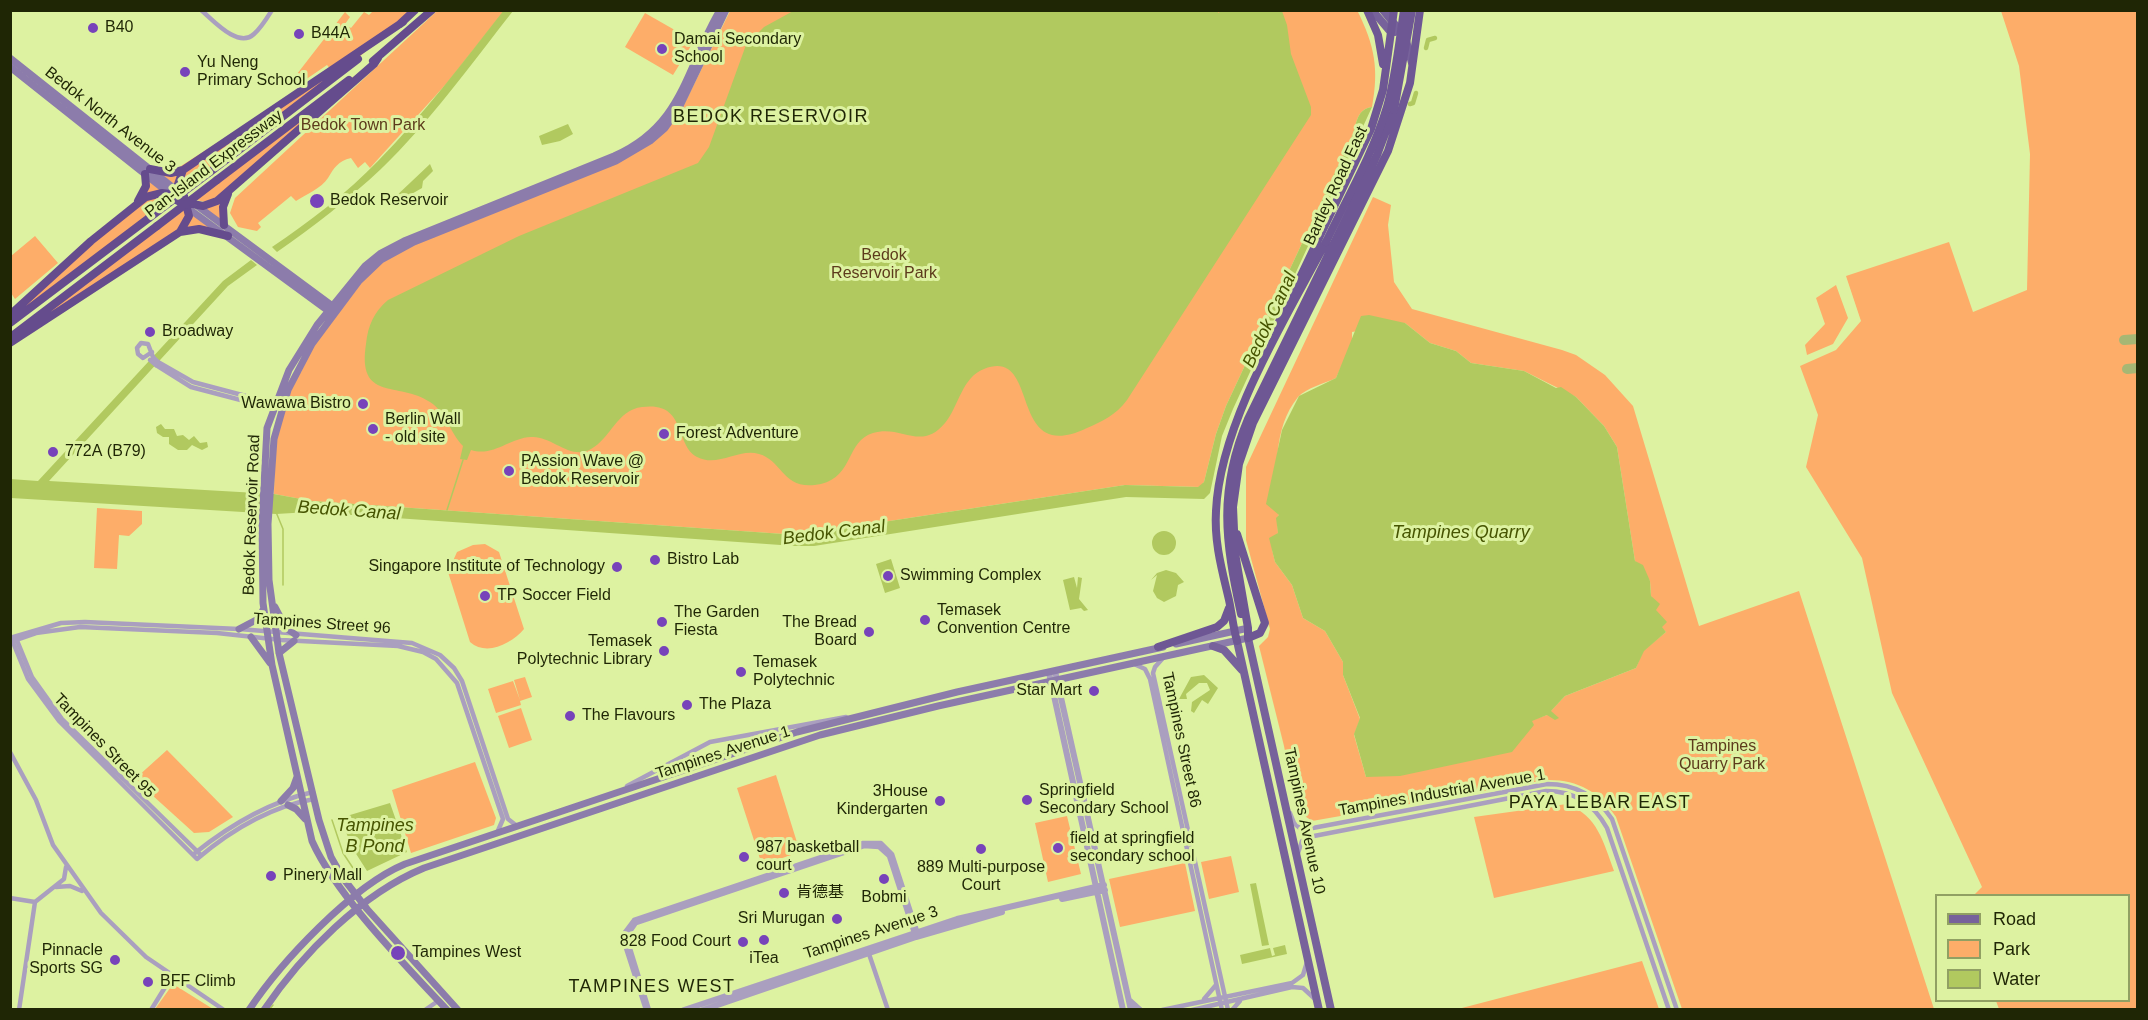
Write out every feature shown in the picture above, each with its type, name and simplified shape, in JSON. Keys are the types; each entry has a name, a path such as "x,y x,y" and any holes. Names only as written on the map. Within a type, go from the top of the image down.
{"highway":[{"name":"Pan-Island Expressway","path":"10,323 210,172 403,22 415,10"},
{"name":"Pan-Island Expressway","path":"10,337 378,58 432,10"},
{"path":"1367,10 1378,35 1384,77"},
{"path":"1266,356 1282,315 1362,151 1381,103 1394,10"},
{"name":"Bartley Road East","path":"1237,641 1216,549 1216,503 1229,443 1266,356 1377,132 1396,64 1404,10"},
{"name":"Bartley Road East","path":"1248,638 1244,629 1225,526 1233,463 1248,419 1386,133 1400,87 1412,10"},
{"path":"1236,481 1238,537 1265,623 1260,633 1248,638 1233,527 1236,481 1245,442 1388,151 1413,69 1420,13"},
{"path":"134,206 146,187 148,172 171,173 183,170 403,22"},
{"path":"10,315 84,246 152,194 212,204 231,192 378,58"},
{"path":"180,232 188,220 182,199 183,170"},
{"path":"224,225 223,205 231,192"},
{"path":"10,343 180,232 198,228 228,236"},
{"path":"1158,647 1220,625 1227,616 1230,603"}],"main road":[{"name":"Bedok Reservoir Road","path":"277,407 342,293 365,266 381,253 614,156 644,138 675,106 720,10"},
{"name":"Bedok Reservoir Road","path":"354,898 343,891 319,856 307,821 298,772 272,665 263,610 267,483 277,407 289,370 317,325 375,265 401,248 437,229 622,158 653,139 679,108 726,10"},
{"path":"1372,10 1391,32 1401,32 1413,26 1420,13"},
{"path":"1383,10 1401,32 1410,50 1413,69"},
{"name":"Bedok North Avenue 3","path":"10,58 228,236 333,310"},
{"name":"Bedok North Avenue 3","path":"10,67 148,172"},
{"name":"Bedok North Avenue 3","path":"182,199 224,225 316,298"},
{"path":"317,325 319,312 316,298 342,293"},
{"name":"Bedok Reservoir Road","path":"265,524 279,653 314,795 331,857 361,907"},
{"path":"272,602 286,628 295,638 279,653"},
{"path":"240,629 258,619 263,610"},
{"name":"Tampines Avenue 1","path":"249,1008 290,959 341,908 397,867 816,727 957,692 1244,629"},
{"path":"251,637 272,665"},
{"name":"Tampines Avenue 1","path":"264,1010 303,959 361,907 393,882 434,864 820,735 959,701 1248,638"},
{"name":"Tampines Avenue 10","path":"1248,638 1331,1010"},
{"name":"Tampines Avenue 10","path":"1237,641 1319,1010"},
{"path":"1213,646 1224,650 1243,671"},
{"path":"1085,664 1084,669 1087,672"},
{"path":"957,692 959,701"},
{"path":"816,727 820,730 820,735"},
{"path":"298,772 294,788 284,803 296,809 307,821"},
{"path":"593,802 604,807"},
{"path":"526,823 530,832"},
{"path":"432,855 427,861 434,864"},
{"path":"341,908 345,898 343,891"},
{"path":"361,907 369,921 439,997 458,1010"},
{"path":"361,907 439,997 447,1010"},
{"path":"348,919 369,921"}],"street":[{"path":"201,10 236,37 242,38 254,34 272,10"},
{"path":"152,357 144,358 137,353 140,344 148,344 157,364 191,382 277,407"},
{"name":"Tampines Street 96","path":"13,639 45,626 73,622 240,629 268,635 410,648 436,659 450,672 457,683 503,819 503,824 495,835"},
{"name":"Tampines Street 96","path":"13,639 49,630 80,627 216,633 251,637 268,635"},
{"name":"Tampines Street 96","path":"295,638 412,643 440,655 454,668 462,681 508,819 518,826"},
{"name":"Tampines Street 95","path":"13,639 28,679 59,721 197,855 250,815 284,803"},
{"name":"Tampines Street 86","path":"1165,656 1155,667 1153,673 1219,984 1218,997 1221,1007"},
{"name":"Tampines Street 86","path":"1131,663 1145,669 1150,679 1219,984 1230,1010"},
{"path":"1052,672 1131,1010"},
{"name":"Tampines Avenue 1","path":"612,795 710,742 827,719 860,715"},
{"path":"10,752 36,800 53,845 84,893 129,943 172,976 224,1010"},
{"name":"Tampines Industrial Avenue 1","path":"1288,810 1294,823 1302,830 1547,784 1560,784 1587,793 1598,801 1612,819 1677,1010"},
{"name":"Tampines Industrial Avenue 1","path":"1298,855 1302,841 1314,836 1546,791 1573,794 1594,808 1607,828 1669,1010"},
{"path":"284,803 314,795"},
{"path":"648,1010 628,942 630,929 636,923 864,846 879,846 889,856 916,934"},
{"path":"19,1010 35,902 66,875 65,863"},
{"path":"50,890 70,886 84,893"},
{"path":"1101,888 1123,1010"},
{"name":"Tampines Avenue 3","path":"684,1010 702,1007 981,913 1101,888"},
{"path":"10,898 35,902"},
{"path":"868,951 888,1010"},
{"path":"1162,1010 1298,981 1305,972 1308,957"},
{"path":"151,1010 172,976"},
{"path":"1199,1002 1219,984 1238,993"},
{"path":"1192,1010 1203,1007 1221,1007 1227,1003 1292,987 1303,988 1317,1000"},
{"path":"425,1010 439,997"},
{"path":"1128,998 1140,1010"},
{"path":"1230,1010 1242,999"},
{"path":"1203,1007 1212,1010"}],"green space":[{"name":"Bedok Reservoir","path":"1357,10 1372,46 1374,58 1375,81 1372,107 1363,110 1358,117 1353,134 1226,406 1216,434 1204,482 1200,487 1125,485 798,535 312,501 274,494 275,439 295,377 301,372 314,344 370,271 403,249 619,162 681,111 730,11"},
{"path":"373,11 414,11 359,57 184,191 156,171 170,173 331,70 327,65 305,80 297,74 345,12 350,17 345,24 351,28 364,12 369,15"},
{"name":"Bedok Town Park","path":"437,11 504,11 447,83 370,168 365,162 358,168 351,158 343,161 318,188 296,201 291,196 258,223 261,227 257,231 238,227 230,213 235,198"},
{"path":"2001,11 2137,11 2137,1009 1999,1009 1996,1002 2130,1002 2130,894 1975,894 1982,887 1892,693 1862,558 1806,467 1818,415 1800,366 1836,350 1861,321 1846,276 1949,242 1973,312 2027,290 2030,154 2019,66"},
{"path":"645,13 694,41 673,75 625,47"},
{"path":"377,59 226,197 224,225 206,213 205,202 193,199"},
{"path":"147,179 172,200 11,323 34,295 135,206"},
{"name":"Tampines Quarry Park","path":"1373,197 1391,205 1388,225 1394,282 1412,309 1576,355 1605,375 1633,406 1699,626 1799,591 1934,1009 1682,1009 1616,817 1602,800 1577,784 1546,780 1312,821 1296,810 1284,746 1259,646 1268,637 1270,629 1246,540 1246,467","holes":["1405,323 1430,343 1456,351 1471,363 1524,371 1576,397 1604,426 1617,447 1635,561 1650,581 1651,596 1661,627 1666,632 1643,651 1636,668 1565,696 1547,715 1366,777 1354,735 1360,719 1343,675 1343,662 1325,631 1303,618 1292,585 1275,562 1272,549 1278,533 1277,482 1280,437 1284,423 1298,397 1311,388 1336,378 1352,343 1352,332"]},
{"path":"181,208 188,209 227,236 189,229 11,337"},
{"path":"35,236 58,263 15,299 11,293 11,256"},
{"path":"1836,285 1848,318 1833,344 1807,355 1805,345 1825,324 1816,298"},
{"path":"97,508 142,511 142,524 129,536 119,535 117,569 94,568"},
{"path":"485,544 499,552 524,629 513,639 491,648 477,646 470,642 448,572 457,552 473,545"},
{"path":"525,677 532,697 520,701 521,705 496,713 488,689 513,681 520,700 514,680"},
{"path":"521,708 532,740 509,748 498,716"},
{"path":"167,750 233,817 209,832 194,833 141,785 136,778"},
{"path":"475,762 496,818 494,825 411,853 392,790"},
{"path":"776,775 800,852 762,865 737,788"},
{"path":"1567,804 1586,815 1593,823 1614,871 1494,898 1474,817"},
{"name":"field at springfield secondary school","path":"1067,816 1081,874 1048,882 1035,823"},
{"path":"1231,856 1239,892 1209,899 1201,862"},
{"path":"1185,863 1195,911 1120,927 1109,879"},
{"path":"1642,961 1659,1009 1458,1009"},
{"path":"173,984 213,1009 155,1009"}],"water":[{"path":"504,10 513,11 450,92 399,151 344,202 277,252 272,247 341,196 395,143"},
{"name":"Bedok Reservoir","path":"795,10 1215,10 1219,13 1220,10 1282,11 1287,25 1291,54 1311,107 1311,115 1127,400 1114,414 1104,420 1062,436 1045,432 1034,420 1013,374 1002,367 984,369 971,378 950,416 936,431 928,436 919,437 883,431 864,437 839,474 832,480 821,484 798,484 774,463 759,454 743,453 713,460 697,457 685,443 673,417 666,410 656,407 642,407 626,413 598,444 584,452 568,450 538,437 531,437 487,451 471,450 467,460 460,459 463,446 435,406 418,396 383,387 374,382 368,375 365,362 367,337 375,314 388,300 519,236 698,163 709,147 746,45 764,27"},
{"path":"1372,107 1233,409 1222,436 1210,493 1204,499 1126,497 814,546 795,546 310,512 276,514 11,498 10,479 38,481 223,281 251,260 257,265 228,286 49,481 274,494 312,501 798,535 1125,485 1198,487 1204,482 1216,434 1226,406 1353,134 1358,117 1363,110"},
{"path":"568,124 573,134 560,141 542,145 539,136"},
{"path":"430,164 433,171 423,181 422,188 396,203 393,199"},
{"name":"Tampines Quarry","path":"1369,315 1405,323 1430,343 1456,351 1471,363 1524,371 1556,388 1561,387 1576,397 1604,426 1617,447 1635,561 1643,565 1650,581 1651,596 1660,604 1656,610 1667,622 1662,627 1666,632 1644,651 1636,668 1565,696 1551,711 1559,718 1555,720 1547,715 1532,721 1534,725 1512,752 1400,776 1366,777 1354,734 1360,718 1343,675 1343,662 1325,631 1303,618 1292,585 1275,562 1269,538 1278,533 1276,518 1279,515 1266,504 1282,430 1299,396 1336,378 1361,316"},
{"path":"161,424 165,429 174,429 177,436 183,435 189,440 194,436 200,443 207,442 208,447 202,450 192,445 187,450 178,450 169,444 169,437 163,437 157,433 156,427"},
{"path":"1164,531 1173,534 1176,543 1173,552 1164,555 1155,552 1152,543 1155,534"},
{"name":"Swimming Complex","path":"891,559 900,588 885,593 876,564"},
{"path":"1166,570 1176,573 1184,582 1178,585 1176,596 1164,602 1157,598 1153,591 1157,575 1151,580 1157,573"},
{"path":"1074,577 1077,588 1078,577 1082,578 1079,599 1088,610 1084,611 1081,608 1070,610 1063,580"},
{"path":"1204,675 1218,688 1208,704 1202,700 1194,713 1191,711 1192,702 1210,690 1207,683 1199,683 1186,694 1187,699 1179,699 1191,677"},
{"name":"Tampines B Pond","path":"390,803 407,852 367,871 353,849 340,818"},
{"path":"1256,883 1269,945 1262,946 1250,884"},
{"path":"1285,945 1287,954 1242,964 1240,955 1270,948 1272,956 1275,955 1273,948"}],"waterway":[{"name":"Bedok Canal","path":"1426,48 1428,40 1435,38"},
{"name":"Bedok Canal","path":"1410,104 1413,103 1416,93"},
{"path":"447,510 463,460"},
{"path":"276,512 283,529 283,585"},
{"path":"332,820 343,853 361,880"},
{"path":"269,1010 273,1005"}],"taxiway":[{"path":"2124,340 2138,339"},
{"path":"2127,369 2138,368"}],"place":[{"name":"B40","path":"93,28"},
{"name":"B44A","path":"299,34"},
{"name":"Damai Secondary School","path":"662,49"},
{"name":"Yu Neng Primary School","path":"185,72"},
{"name":"Bedok Reservoir","path":"317,201"},
{"name":"Broadway","path":"150,332"},
{"name":"Wawawa Bistro","path":"363,404"},
{"name":"Berlin Wall - old site","path":"373,429"},
{"name":"Forest Adventure","path":"664,434"},
{"name":"772A (B79)","path":"53,452"},
{"name":"PAssion Wave @ Bedok Reservoir","path":"509,471"},
{"name":"Bistro Lab","path":"655,560"},
{"name":"Singapore Institute of Technology","path":"617,567"},
{"name":"Swimming Complex","path":"888,576"},
{"name":"TP Soccer Field","path":"485,596"},
{"name":"Temasek Convention Centre","path":"925,620"},
{"name":"The Garden Fiesta","path":"662,622"},
{"name":"The Bread Board","path":"869,632"},
{"name":"Temasek Polytechnic Library","path":"664,651"},
{"name":"Temasek Polytechnic","path":"741,672"},
{"name":"Star Mart","path":"1094,691"},
{"name":"The Plaza","path":"687,705"},
{"name":"The Flavours","path":"570,716"},
{"name":"Springfield Secondary School","path":"1027,800"},
{"name":"3House Kindergarten","path":"940,801"},
{"name":"field at springfield secondary school","path":"1058,848"},
{"name":"889 Multi-purpose Court","path":"981,849"},
{"name":"987 basketball court","path":"744,857"},
{"name":"Pinery Mall","path":"271,876"},
{"name":"Bobmi","path":"884,879"},
{"name":"肯德基","path":"784,893"},
{"name":"Sri Murugan","path":"837,919"},
{"name":"iTea","path":"764,940"},
{"name":"828 Food Court","path":"743,942"},
{"name":"Tampines West","path":"398,953"},
{"name":"Pinnacle Sports SG","path":"115,960"},
{"name":"BFF Climb","path":"148,982"}],"district":[{"name":"BEDOK RESERVOIR","path":"771,117"},
{"name":"PAYA LEBAR EAST","path":"1600,803"},
{"name":"TAMPINES WEST","path":"652,987"}],"park label":[{"name":"Bedok Reservoir Park","path":"884,265"}]}
